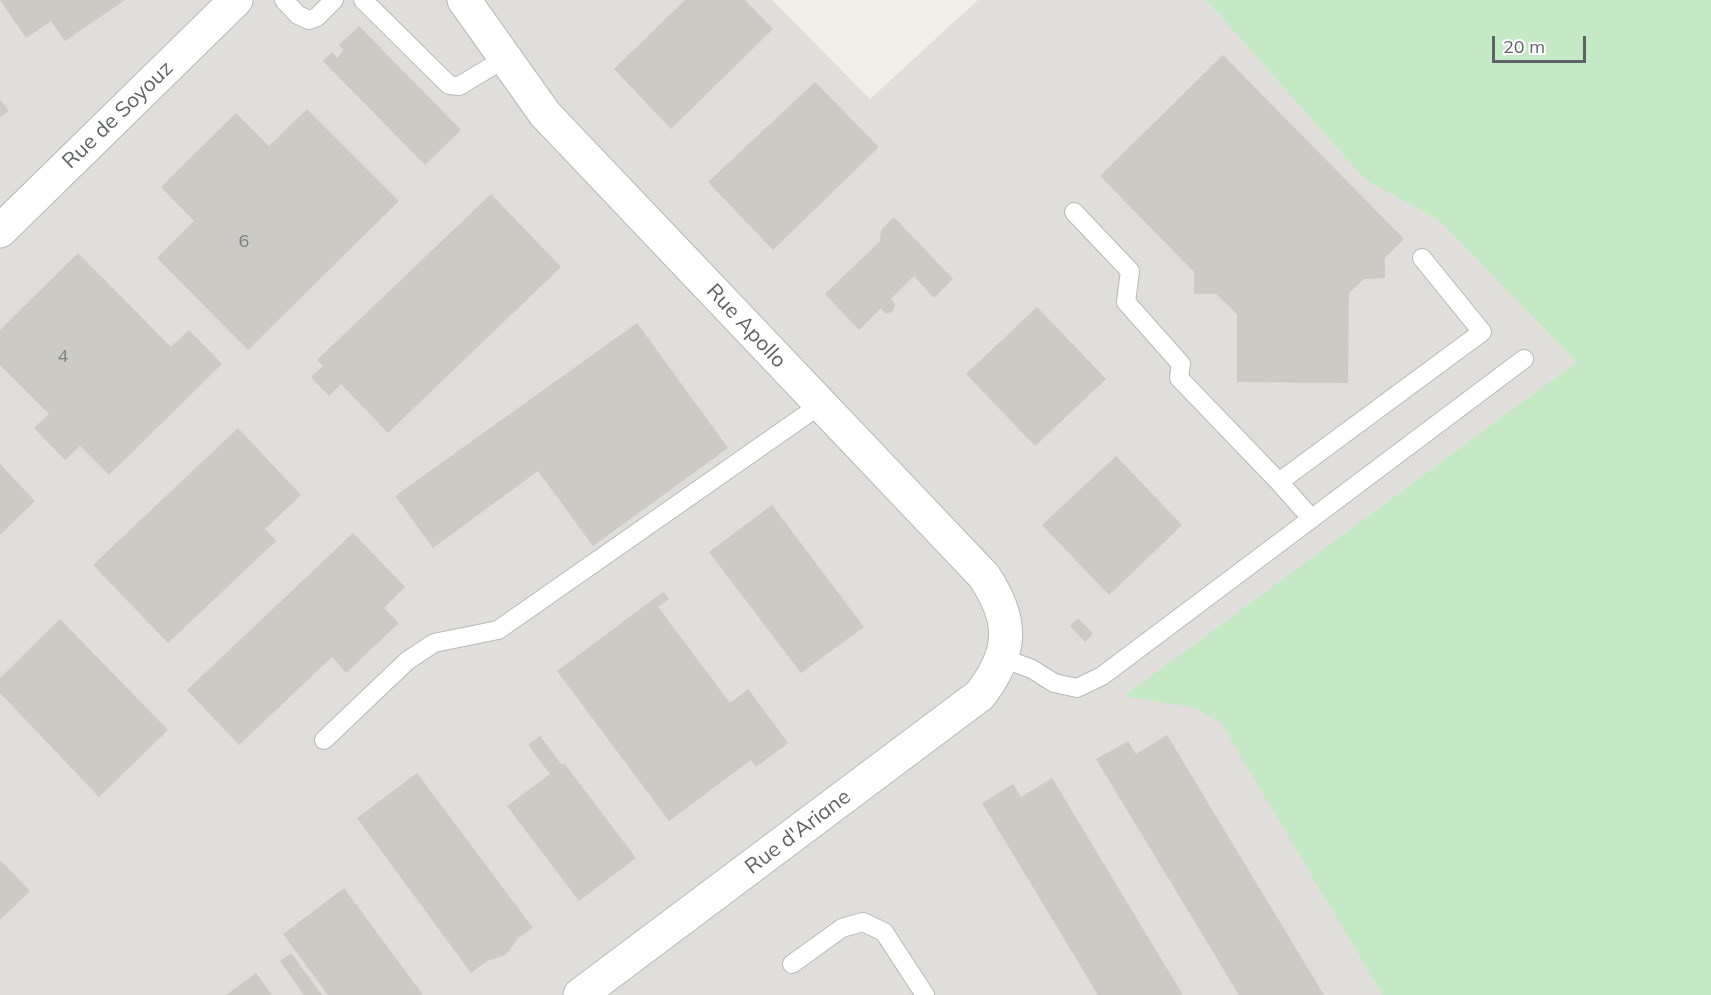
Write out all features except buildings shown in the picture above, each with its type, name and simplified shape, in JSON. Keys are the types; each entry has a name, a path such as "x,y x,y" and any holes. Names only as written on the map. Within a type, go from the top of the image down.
{"street":[{"name":"Rue de Soyouz","path":"0,231 236,0"},
{"name":"Rue Apollo","path":"464,0 545,114 984,576 999,598 1006,624 1002,658"},
{"name":"Rue d'Ariane","path":"580,995 980,694 994,676 1002,658"}],"lane":[{"path":"284,0 298,15 309,20 317,17 334,0"},
{"path":"363,0 449,85 459,87 504,59"},
{"path":"1074,212 1130,271 1126,302 1181,364 1179,378 1279,482 1311,519"},
{"path":"1279,482 1482,332 1422,258"},
{"path":"1002,658 1032,669 1054,683 1077,688 1102,676 1524,359"},
{"path":"324,740 416,655 434,643 498,630 820,405"},
{"path":"792,964 842,928 862,922 884,932 925,995"}],"shaded area":[{"path":"0,0 772,0 870,99 978,0 1206,0 1365,180 1438,220 1576,362 1181,654 1382,995 0,995"}],"green space":[{"path":"1206,0 1711,0 1711,995 1382,995 1221,723 1191,707 1124,696 1576,362 1438,220 1365,180"}]}
